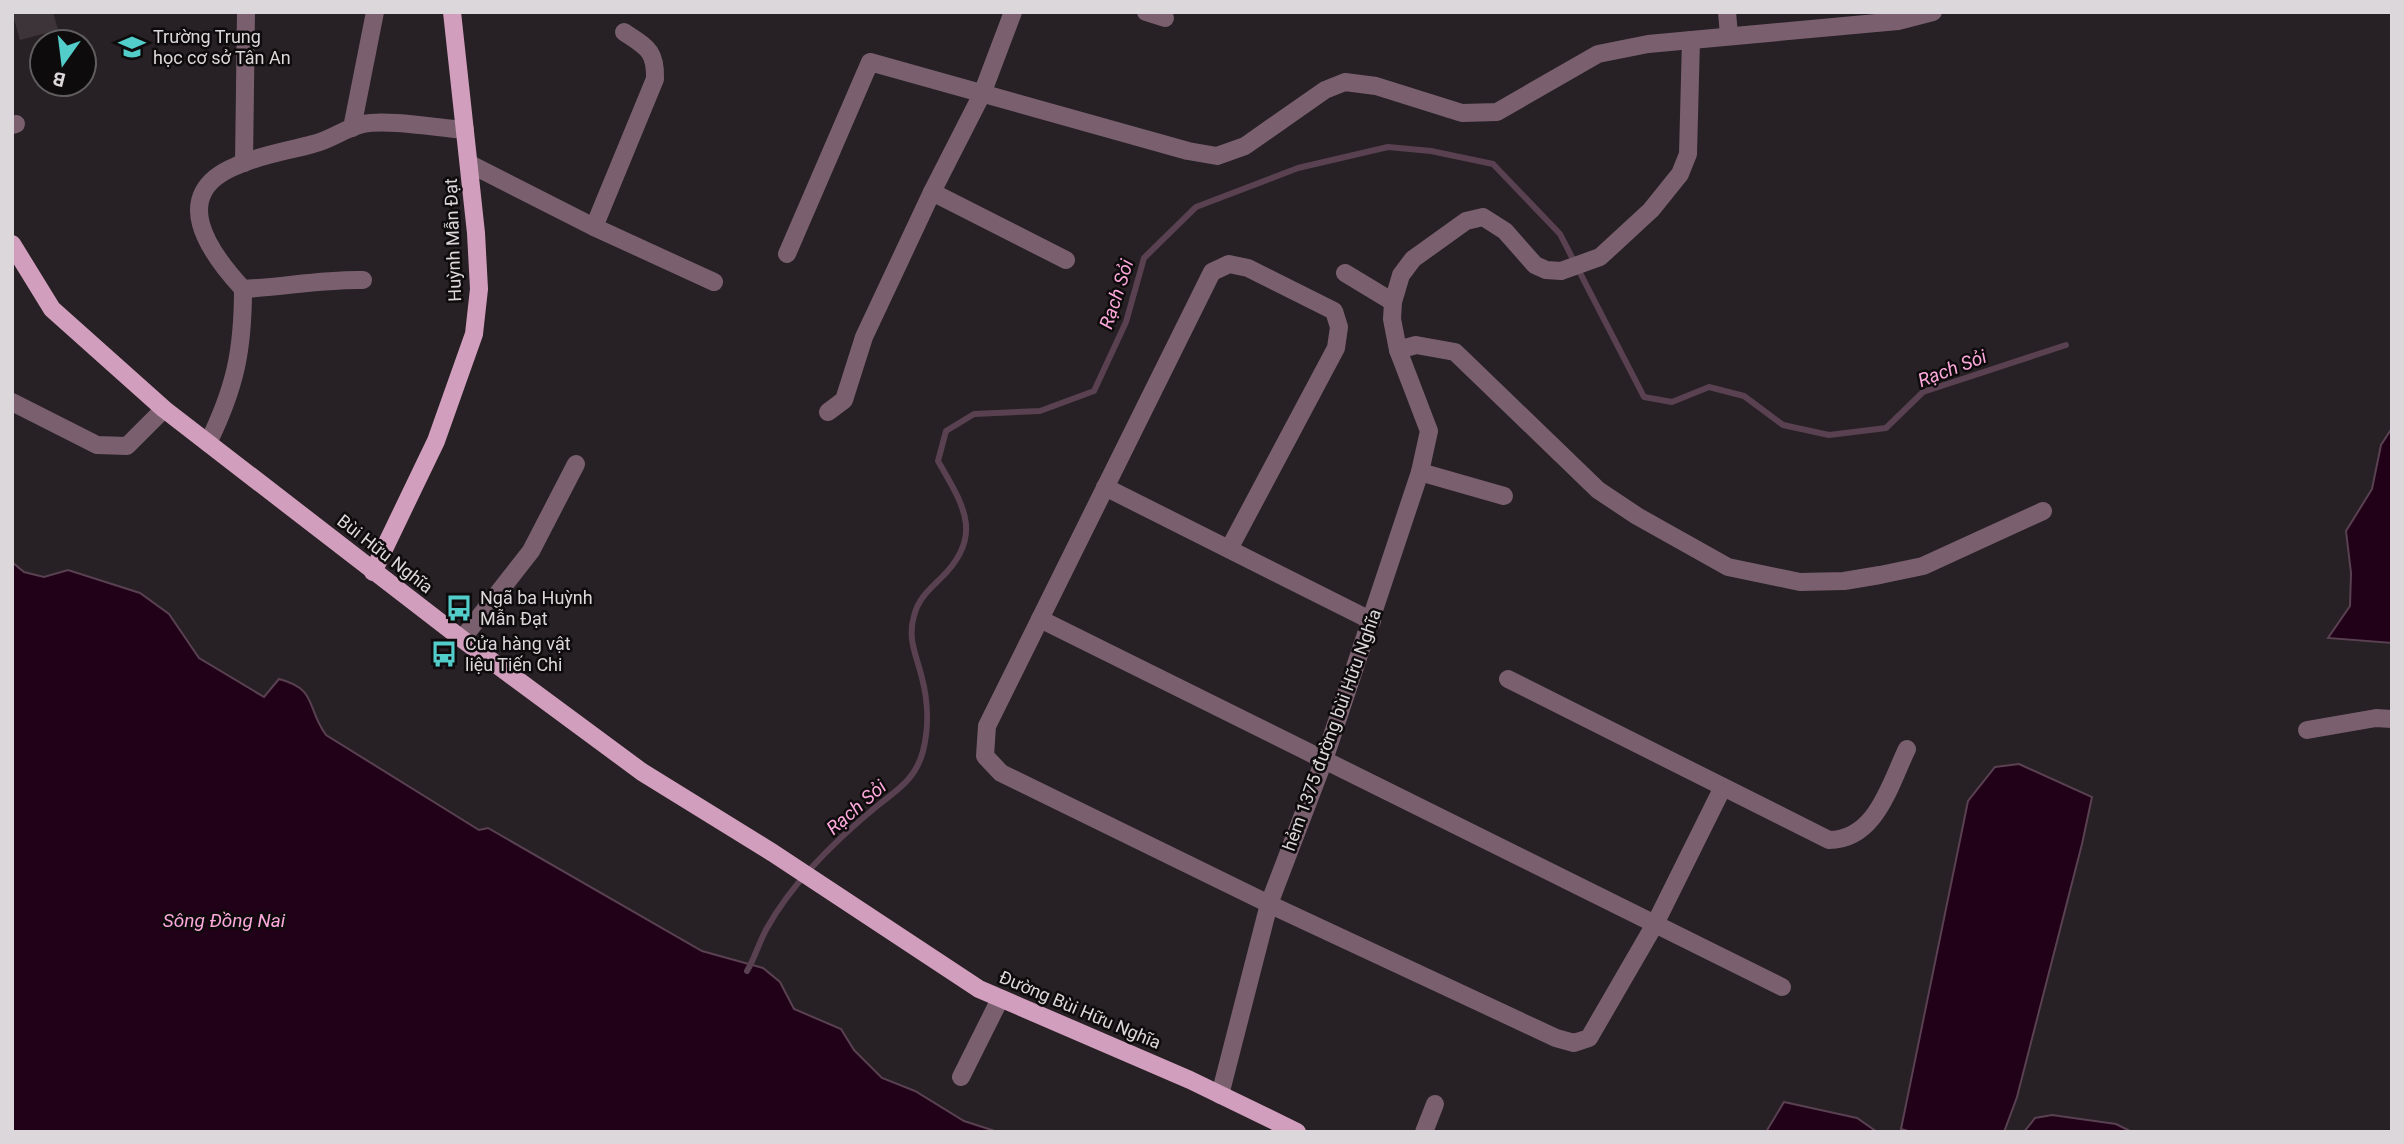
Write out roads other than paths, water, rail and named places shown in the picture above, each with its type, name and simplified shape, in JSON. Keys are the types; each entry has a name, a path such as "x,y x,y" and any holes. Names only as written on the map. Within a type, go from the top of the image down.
{"main road":[{"name":"Huỳnh Mẫn Đạt","path":"373,572 436,441 474,334 479,289 470,164 452,12"},
{"name":"Bùi Hữu Nghĩa","path":"12,244 52,310 164,409 373,572 642,772 773,853"},
{"name":"Đường Bùi Hữu Nghĩa","path":"773,853 855,910 979,989 1220,1095 1290,1130"}],"street":[{"path":"244,163 246,12"},
{"path":"352,128 362,64 375,12"},
{"path":"828,412 844,400 864,337 932,191 982,94 1013,12"},
{"path":"1146,12 1165,18"},
{"path":"1727,12 1729,36"},
{"path":"788,254 870,62 1188,151 1217,156 1245,146 1325,90 1345,82 1376,86 1462,113 1497,112 1598,54 1648,44 1729,36 1828,21 1922,14"},
{"path":"594,227 655,79 656,62 649,49 624,32"},
{"path":"1345,273 1393,302 1401,275 1413,259 1466,221 1483,217 1505,231 1535,265 1546,270 1561,271 1600,257 1651,210 1680,174 1688,154 1691,40"},
{"path":"208,443 228,402 236,375 243,289 210,246 200,222 197,203 208,182 244,163 317,143 365,123 465,130"},
{"path":"470,164 594,227 714,282"},
{"path":"932,191 1066,260"},
{"path":"1229,549 1336,348 1339,327 1335,311 1261,274 1229,264 1212,272 1105,487 987,726 985,756 1001,773 1269,904 1556,1038 1574,1043 1589,1038 1654,924 1723,787"},
{"path":"243,289 305,286 332,280 363,281"},
{"name":"hẻm 1375 đường bùi Hữu Nghĩa","path":"1220,1095 1269,904 1324,760 1372,621 1420,472 1429,431 1398,349 1392,319 1393,302"},
{"path":"1398,349 1416,345 1455,352 1598,490 1637,516 1728,568 1800,582 1844,581 1880,575 1923,566 2043,511"},
{"path":"12,402 97,445 127,446 164,409"},
{"path":"462,639 531,551 576,464"},
{"path":"1420,472 1504,496"},
{"path":"1105,487 1372,621"},
{"path":"1041,619 1782,988"},
{"path":"1508,680 1819,835 1841,840 1867,825 1907,749"},
{"path":"2307,730 2376,718 2392,719"},
{"path":"961,1077 1000,999"},
{"path":"1424,1132 1435,1104"}],"water":[{"path":"2392,428 2392,643 2328,638 2350,606 2351,573 2346,531 2372,489 2381,445"},
{"name":"Sông Đồng Nai","path":"12,562 24,572 44,577 68,570 140,593 169,614 199,658 264,697 279,679 300,688 310,701 326,735 479,830 488,828 702,951 763,968 780,982 794,1009 841,1029 854,1050 882,1078 915,1091 964,1121 998,1132 12,1132"},
{"path":"2019,764 2092,797 2017,1097 2004,1132 1911,1132 1901,1129 1968,801 1995,767"},
{"path":"1784,1102 1857,1118 1877,1132 1766,1132"},
{"path":"2052,1115 2116,1124 2132,1132 2024,1132 2035,1118"}],"waterway":[{"name":"Rạch Sỏi","path":"747,971 777,911 802,878 846,833 905,783 920,761 926,733 927,705 912,640 912,624 924,595 955,562 963,548 966,534 962,506 938,461 946,431 974,414 1040,411 1094,391 1126,322 1144,258 1196,207 1298,168 1388,147 1431,151 1493,164 1560,234 1644,397 1672,402 1709,387 1744,396 1783,425 1829,435 1886,428 1923,392 2066,345"}],"place":[{"name":"Trường Trung học cơ sở Tân An","path":"132,47"},
{"name":"Ngã ba Huỳnh Mẫn Đạt","path":"459,608"},
{"name":"Cửa hàng vật liệu Tiến Chi","path":"444,654"}]}
